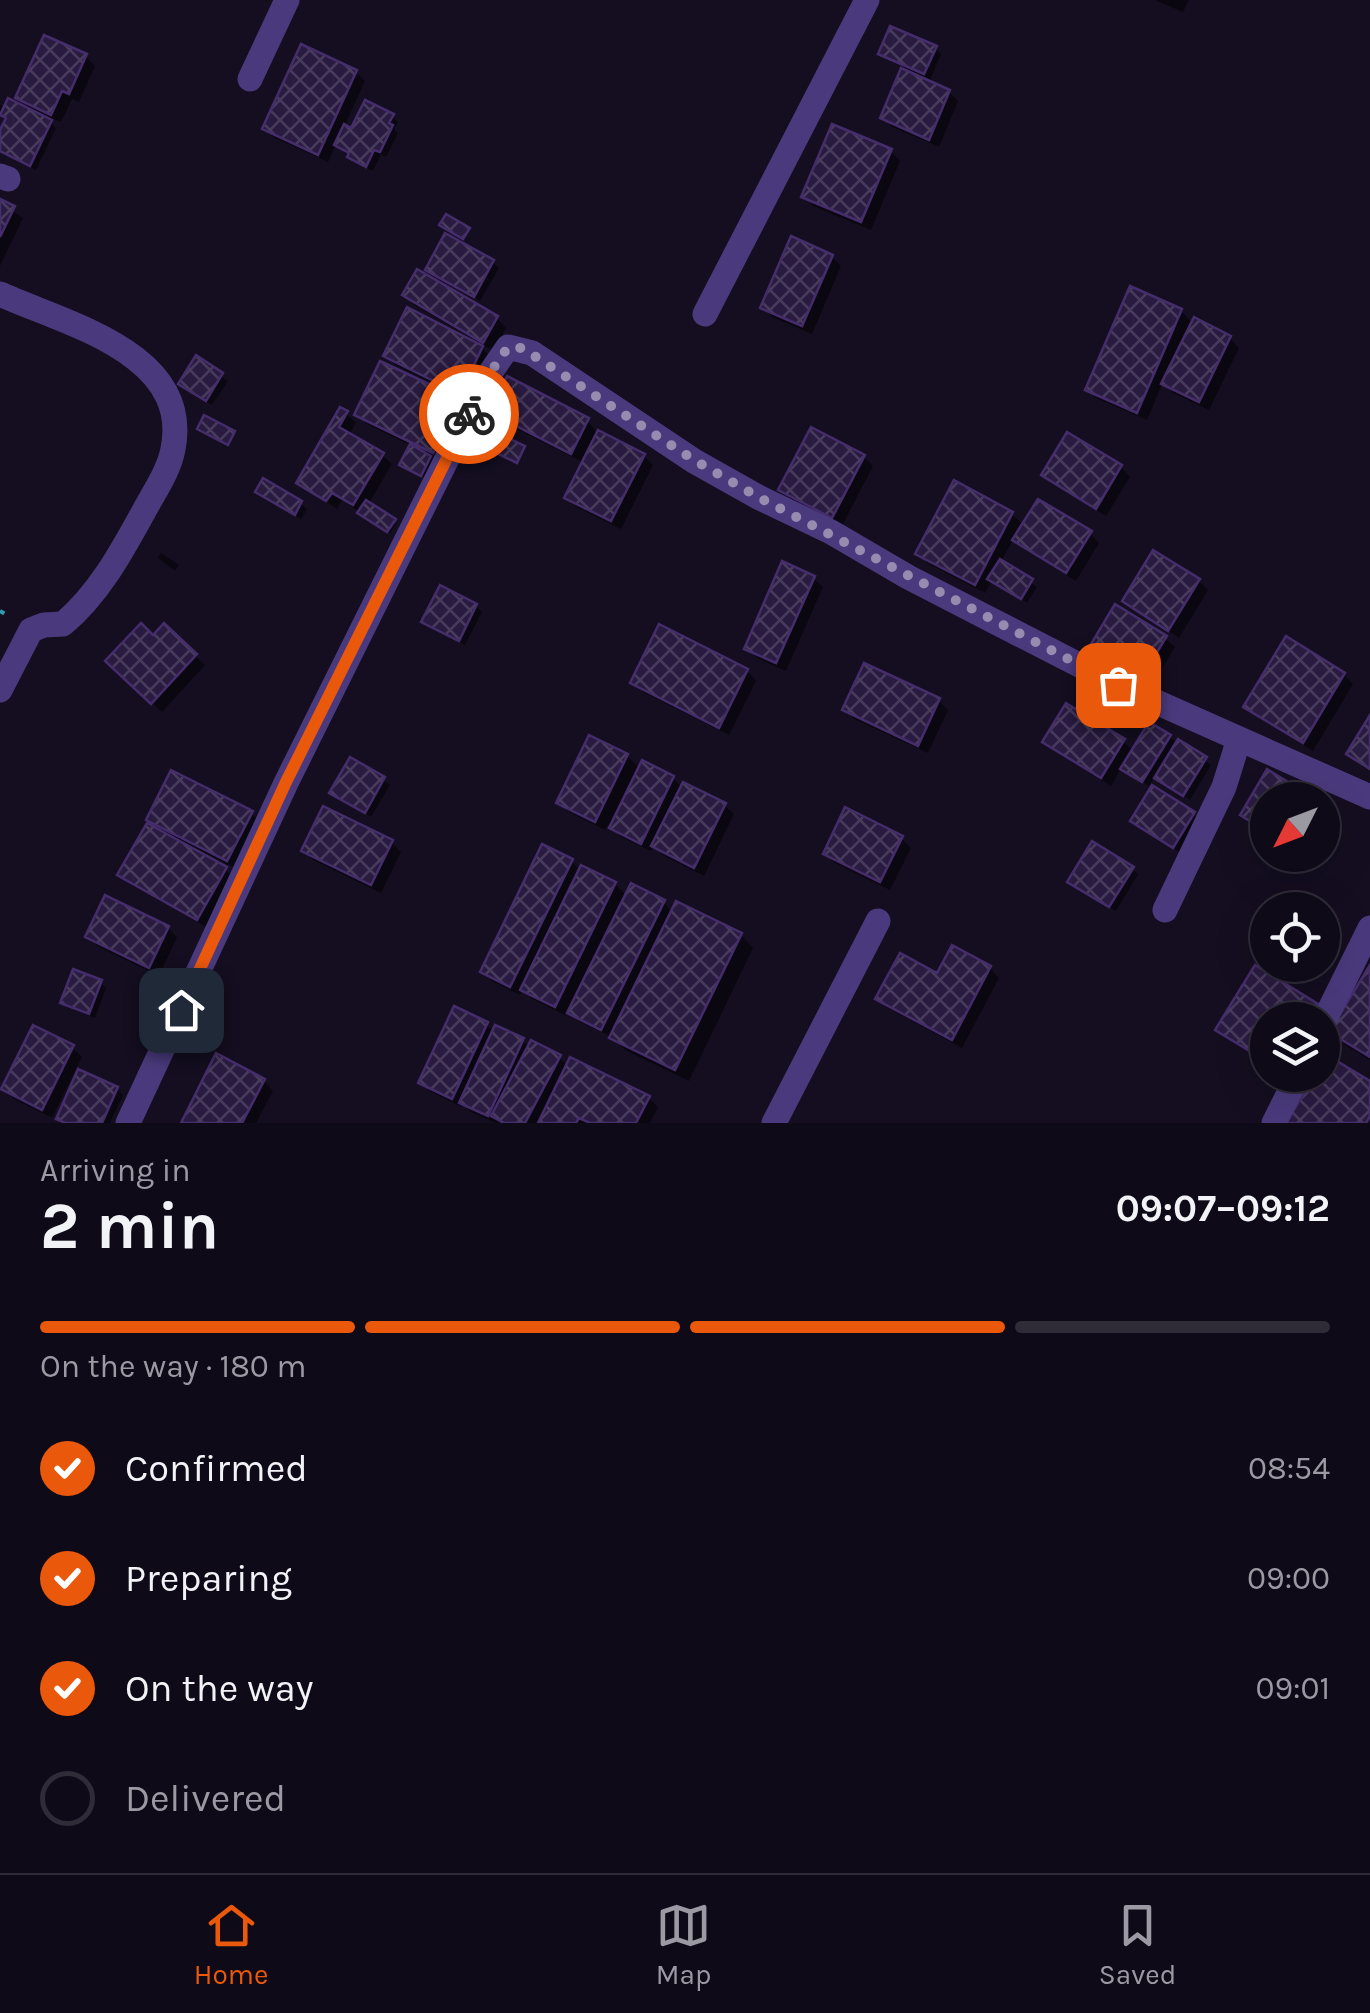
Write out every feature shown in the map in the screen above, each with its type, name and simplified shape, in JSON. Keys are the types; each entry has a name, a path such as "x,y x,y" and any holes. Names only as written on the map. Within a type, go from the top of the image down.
{"street":[{"path":"250,79 286,0"},
{"path":"705,314 867,0"},
{"path":"0,294 93,332 159,378 169,393 174,446 162,478 108,574 63,624 31,630 0,690"},
{"path":"128,1123 286,782 488,376 508,347 532,353 694,460 760,498 1118,685 1370,797"},
{"path":"1165,910 1224,787 1239,739"},
{"path":"774,1123 878,921"},
{"path":"1333,1002 1370,928"},
{"path":"1274,1123 1290,1092"}],"building":[{"path":"890,26 937,46 924,74 878,54"},
{"path":"44,35 87,54 69,94 62,91 51,115 15,98"},
{"path":"301,44 357,70 318,155 262,129"},
{"path":"901,68 950,90 929,140 880,118"},
{"path":"8,98 52,120 30,166 0,151 0,130 6,118 0,115"},
{"path":"365,100 394,114 380,152 374,150 366,167 334,145 344,124 351,128"},
{"path":"832,124 892,149 861,222 801,197"},
{"path":"0,199 15,206 0,237"},
{"path":"446,214 470,228 463,239 439,225"},
{"path":"445,233 494,260 474,297 425,270"},
{"path":"791,236 833,255 802,326 760,308"},
{"path":"417,269 498,316 483,343 402,295"},
{"path":"1130,286 1182,309 1137,413 1085,390"},
{"path":"407,307 483,346 460,394 383,356"},
{"path":"1194,317 1231,336 1199,402 1161,384"},
{"path":"196,355 223,373 206,401 178,384"},
{"path":"380,361 459,398 433,453 354,415"},
{"path":"507,376 589,418 571,454 489,412"},
{"path":"340,407 348,411 339,427 384,453 353,505 332,493 326,501 296,483"},
{"path":"204,415 235,431 228,445 197,429"},
{"path":"811,427 865,455 832,518 778,490"},
{"path":"598,430 645,454 611,521 564,498"},
{"path":"496,432 525,446 517,463 488,449"},
{"path":"1067,432 1122,465 1096,509 1041,475"},
{"path":"410,444 431,456 421,476 399,465"},
{"path":"263,478 302,501 295,515 255,492"},
{"path":"954,480 1013,512 975,585 915,554"},
{"path":"1038,499 1092,531 1066,573 1012,540"},
{"path":"366,500 396,519 387,532 357,513"},
{"path":"1153,550 1200,579 1168,631 1122,601"},
{"path":"1000,559 1033,579 1021,599 987,579"},
{"path":"782,561 815,576 776,663 744,649"},
{"path":"440,585 477,604 459,641 421,622"},
{"path":"1115,604 1167,636 1140,680 1088,649"},
{"path":"141,623 153,635 164,623 197,654 151,704 105,661"},
{"path":"659,624 748,669 719,728 630,683"},
{"path":"1286,636 1345,673 1303,743 1243,707"},
{"path":"864,663 940,698 918,746 842,710"},
{"path":"1066,703 1125,739 1101,778 1042,742"},
{"path":"1370,715 1370,769 1346,754"},
{"path":"1149,722 1171,735 1142,782 1120,769"},
{"path":"589,735 628,754 595,822 556,803"},
{"path":"1178,739 1207,757 1183,796 1154,778"},
{"path":"350,757 385,777 365,813 329,793"},
{"path":"642,760 674,776 641,844 609,828"},
{"path":"1267,769 1288,782 1259,782"},
{"path":"171,770 253,811 227,861 146,820"},
{"path":"683,782 726,803 694,868 651,846"},
{"path":"1152,785 1195,812 1173,848 1130,821"},
{"path":"1250,798 1250,821 1240,815"},
{"path":"323,806 393,840 371,885 301,851"},
{"path":"845,807 903,836 880,882 823,854"},
{"path":"147,823 227,867 197,920 117,875"},
{"path":"1092,841 1134,867 1109,907 1067,882"},
{"path":"542,844 573,859 510,987 480,972"},
{"path":"581,865 616,882 555,1007 520,990"},
{"path":"631,883 665,900 601,1030 567,1013"},
{"path":"105,895 169,926 149,968 85,937"},
{"path":"676,901 742,933 675,1070 609,1038"},
{"path":"952,945 991,966 952,1040 875,999 900,953 937,973"},
{"path":"1370,965 1370,1057 1340,1039 1340,1014"},
{"path":"73,969 102,980 89,1014 60,1003"},
{"path":"1250,973 1250,982 1282,982 1315,1002 1250,1002 1250,1051 1215,1030"},
{"path":"454,1006 488,1022 452,1099 418,1083"},
{"path":"33,1025 74,1045 42,1110 1,1089"},
{"path":"495,1025 524,1038 488,1116 459,1103"},
{"path":"531,1040 561,1055 525,1123 504,1123 491,1116"},
{"path":"216,1053 265,1079 242,1123 181,1123"},
{"path":"570,1057 650,1096 636,1123 590,1123 579,1118 576,1123 538,1123"},
{"path":"1340,1063 1370,1081 1370,1116 1366,1123 1286,1123 1305,1092 1340,1092"},
{"path":"78,1069 118,1087 102,1123 65,1123 56,1119"}],"way so far":[{"path":"469,414 508,347 522,348 694,460 760,498 1118,685"}],"route":[{"path":"181,1010 286,782 469,414"}]}
